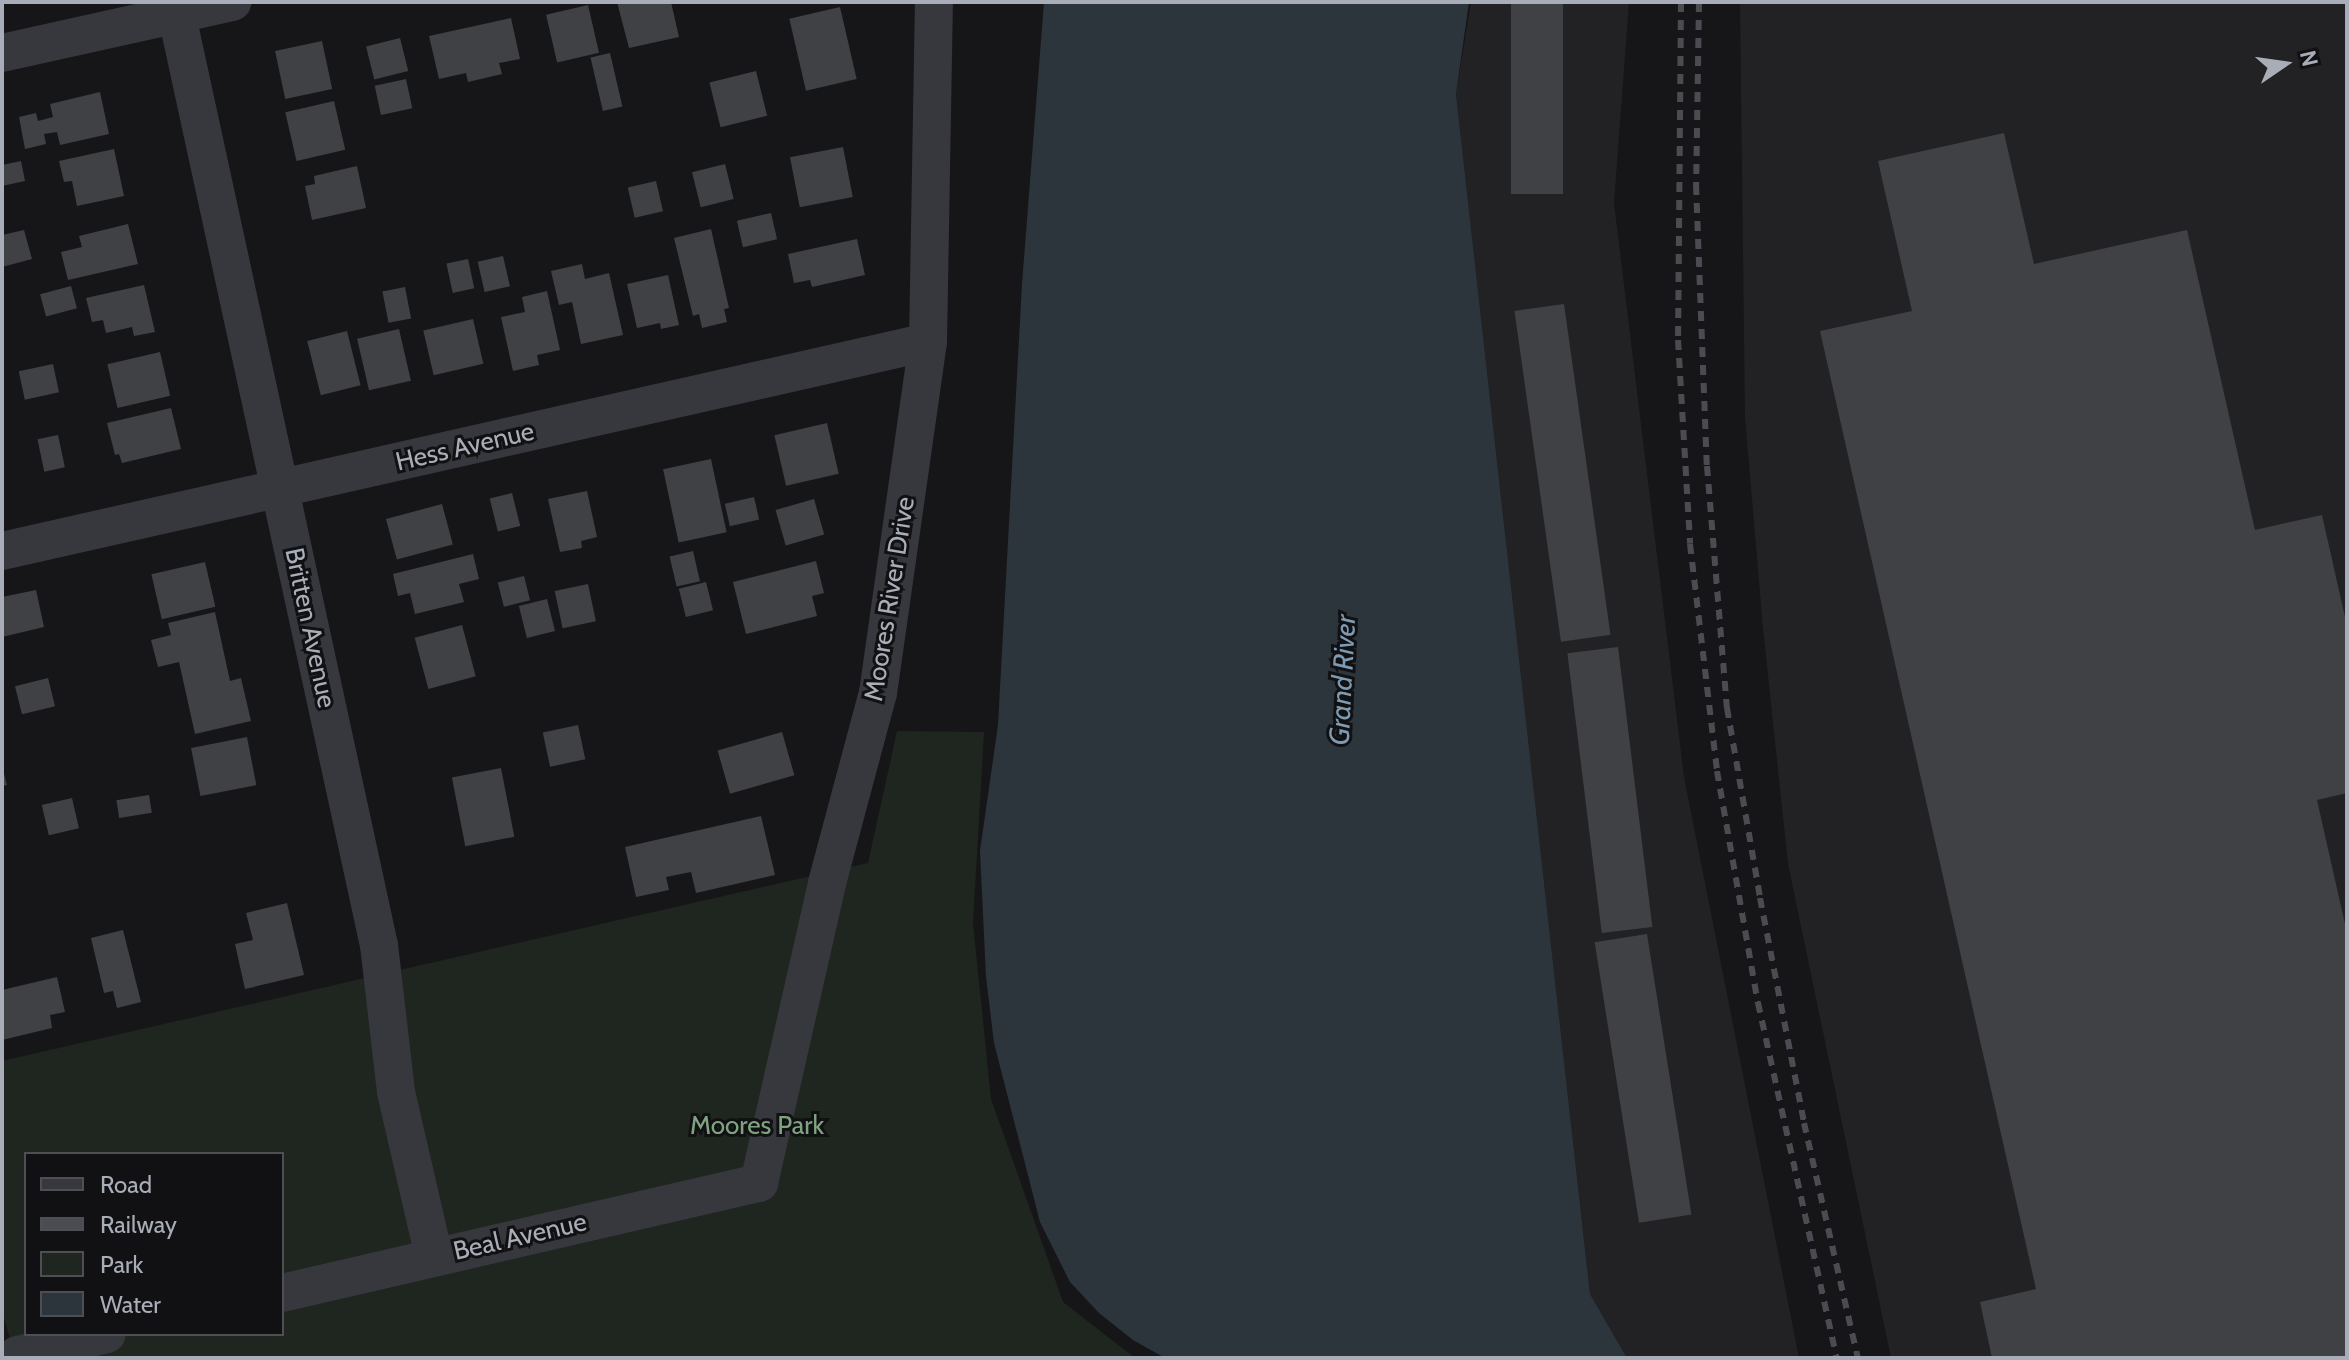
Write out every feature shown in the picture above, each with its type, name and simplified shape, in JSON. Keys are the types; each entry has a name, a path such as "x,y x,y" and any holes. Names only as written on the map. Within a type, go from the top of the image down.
{"street":[{"path":"2,53 175,8 232,2"},
{"name":"Moores River Drive","path":"759,1183 827,883 878,693 928,342 934,2"},
{"name":"Britten Avenue","path":"175,8 379,945 396,1092 434,1257"},
{"name":"Hess Avenue","path":"2,551 928,342"},
{"name":"Beal Avenue","path":"284,1293 759,1183"},
{"path":"12,1349 94,1336"}],"shaded area":[{"path":"1471,2 1629,2 1614,203 1684,777 1799,1358 1627,1358 1590,1294 1456,94"},
{"path":"1740,2 2347,2 2347,1358 1891,1358 1788,864 1745,417"}],"green space":[{"name":"Moores Park","path":"897,731 984,732 973,923 991,1099 1063,1302 1135,1358 16,1358 2,1312 2,1061 868,863"}],"water":[{"name":"Grand River","path":"1044,2 1469,2 1456,94 1590,1294 1627,1358 1165,1358 1133,1340 1099,1313 1070,1282 1040,1222 994,1043 986,977 980,851 998,725 1022,284"}],"building":[{"path":"617,2 671,2 679,37 629,48"},
{"path":"1511,2 1563,2 1563,194 1511,194"},
{"path":"588,5 599,53 557,62 546,15"},
{"path":"840,7 857,79 806,91 789,19"},
{"path":"511,18 520,59 499,63 502,74 468,82 466,73 439,79 429,36"},
{"path":"400,38 408,71 374,79 366,46"},
{"path":"322,41 332,89 285,99 275,51"},
{"path":"610,53 622,107 603,111 591,57"},
{"path":"756,71 767,116 721,127 709,83"},
{"path":"406,79 412,108 381,115 375,86"},
{"path":"100,92 109,134 60,145 57,132 44,134 46,144 25,149 19,117 36,113 38,121 53,117 50,104"},
{"path":"334,101 345,150 297,161 285,112"},
{"path":"2004,133 2034,264 2187,230 2255,530 2322,515 2347,626 2347,793 2317,800 2347,933 2347,1358 1992,1358 1980,1302 2036,1289 1820,331 1912,311 1878,161"},
{"path":"843,147 853,197 800,207 790,157"},
{"path":"114,149 124,196 77,206 72,181 64,182 59,161"},
{"path":"21,161 25,181 2,186 2,165"},
{"path":"725,164 734,199 701,207 692,172"},
{"path":"357,166 366,208 312,220 305,186 315,184 314,176"},
{"path":"656,181 663,211 635,218 628,188"},
{"path":"771,213 777,239 743,247 737,221"},
{"path":"128,224 138,264 68,280 61,252 82,247 79,236"},
{"path":"711,229 729,308 724,309 727,322 702,328 699,314 693,316 674,238"},
{"path":"24,230 32,259 2,267 2,235"},
{"path":"857,239 865,275 812,287 810,280 794,283 788,254"},
{"path":"503,256 510,286 485,292 478,262"},
{"path":"468,259 474,288 453,293 446,264"},
{"path":"582,264 585,279 609,273 623,335 581,344 572,302 559,305 551,271"},
{"path":"668,275 679,325 661,329 660,323 637,328 627,284"},
{"path":"144,285 155,332 134,336 132,327 106,333 103,320 92,322 86,298"},
{"path":"71,286 77,308 46,316 40,294"},
{"path":"405,287 411,318 389,323 382,291"},
{"path":"547,291 560,350 537,355 539,365 513,371 501,317 525,312 522,297"},
{"path":"1564,304 1610,635 1561,642 1514,311"},
{"path":"473,319 483,364 434,375 423,330"},
{"path":"399,329 411,381 369,390 357,339"},
{"path":"347,331 361,385 321,395 307,341"},
{"path":"160,352 170,396 118,408 107,364"},
{"path":"53,364 59,392 25,400 19,371"},
{"path":"171,408 181,449 122,463 119,454 115,455 107,423"},
{"path":"827,423 839,474 786,486 774,435"},
{"path":"58,435 65,467 44,472 37,439"},
{"path":"711,459 727,532 679,543 663,469"},
{"path":"587,491 597,537 581,541 582,548 560,552 548,499"},
{"path":"512,493 520,526 498,532 490,499"},
{"path":"754,497 759,519 730,526 725,504"},
{"path":"814,499 824,535 786,546 776,510"},
{"path":"442,504 453,545 397,560 386,519"},
{"path":"693,551 700,581 677,587 670,556"},
{"path":"473,554 479,579 459,584 464,602 415,614 410,593 398,596 393,574"},
{"path":"816,561 824,593 812,596 817,616 746,634 733,582"},
{"path":"205,562 215,607 162,619 151,574"},
{"path":"524,576 530,600 504,607 498,583"},
{"path":"706,582 713,610 686,617 679,589"},
{"path":"588,584 596,621 563,628 555,591"},
{"path":"36,590 44,627 2,637 2,597"},
{"path":"547,599 555,631 527,638 519,606"},
{"path":"215,612 230,681 241,678 251,721 195,734 179,662 158,667 151,640 171,635 168,623"},
{"path":"462,625 476,676 428,689 415,638"},
{"path":"1618,647 1652,927 1602,933 1567,653"},
{"path":"48,678 55,706 22,714 15,686"},
{"path":"578,725 585,759 550,767 543,732"},
{"path":"782,732 794,775 730,794 718,750"},
{"path":"247,737 256,785 200,796 191,748"},
{"path":"2,766 7,785 2,786"},
{"path":"501,768 514,837 465,846 452,778"},
{"path":"149,795 152,813 119,818 116,800"},
{"path":"72,798 79,828 49,835 42,805"},
{"path":"761,816 775,875 696,893 691,872 666,877 669,890 636,897 625,847"},
{"path":"287,903 304,975 245,989 235,944 253,940 246,913"},
{"path":"123,930 141,1002 117,1008 113,991 104,993 91,938"},
{"path":"1647,934 1691,1215 1639,1223 1595,942"},
{"path":"57,977 65,1012 50,1015 52,1028 2,1040 2,990"}],"railway":[{"path":"1681,2 1678,340 1690,544 1717,771 1758,1003 1837,1358"},
{"path":"1699,2 1696,185 1707,466 1727,708 1804,1123 1858,1358"}]}
